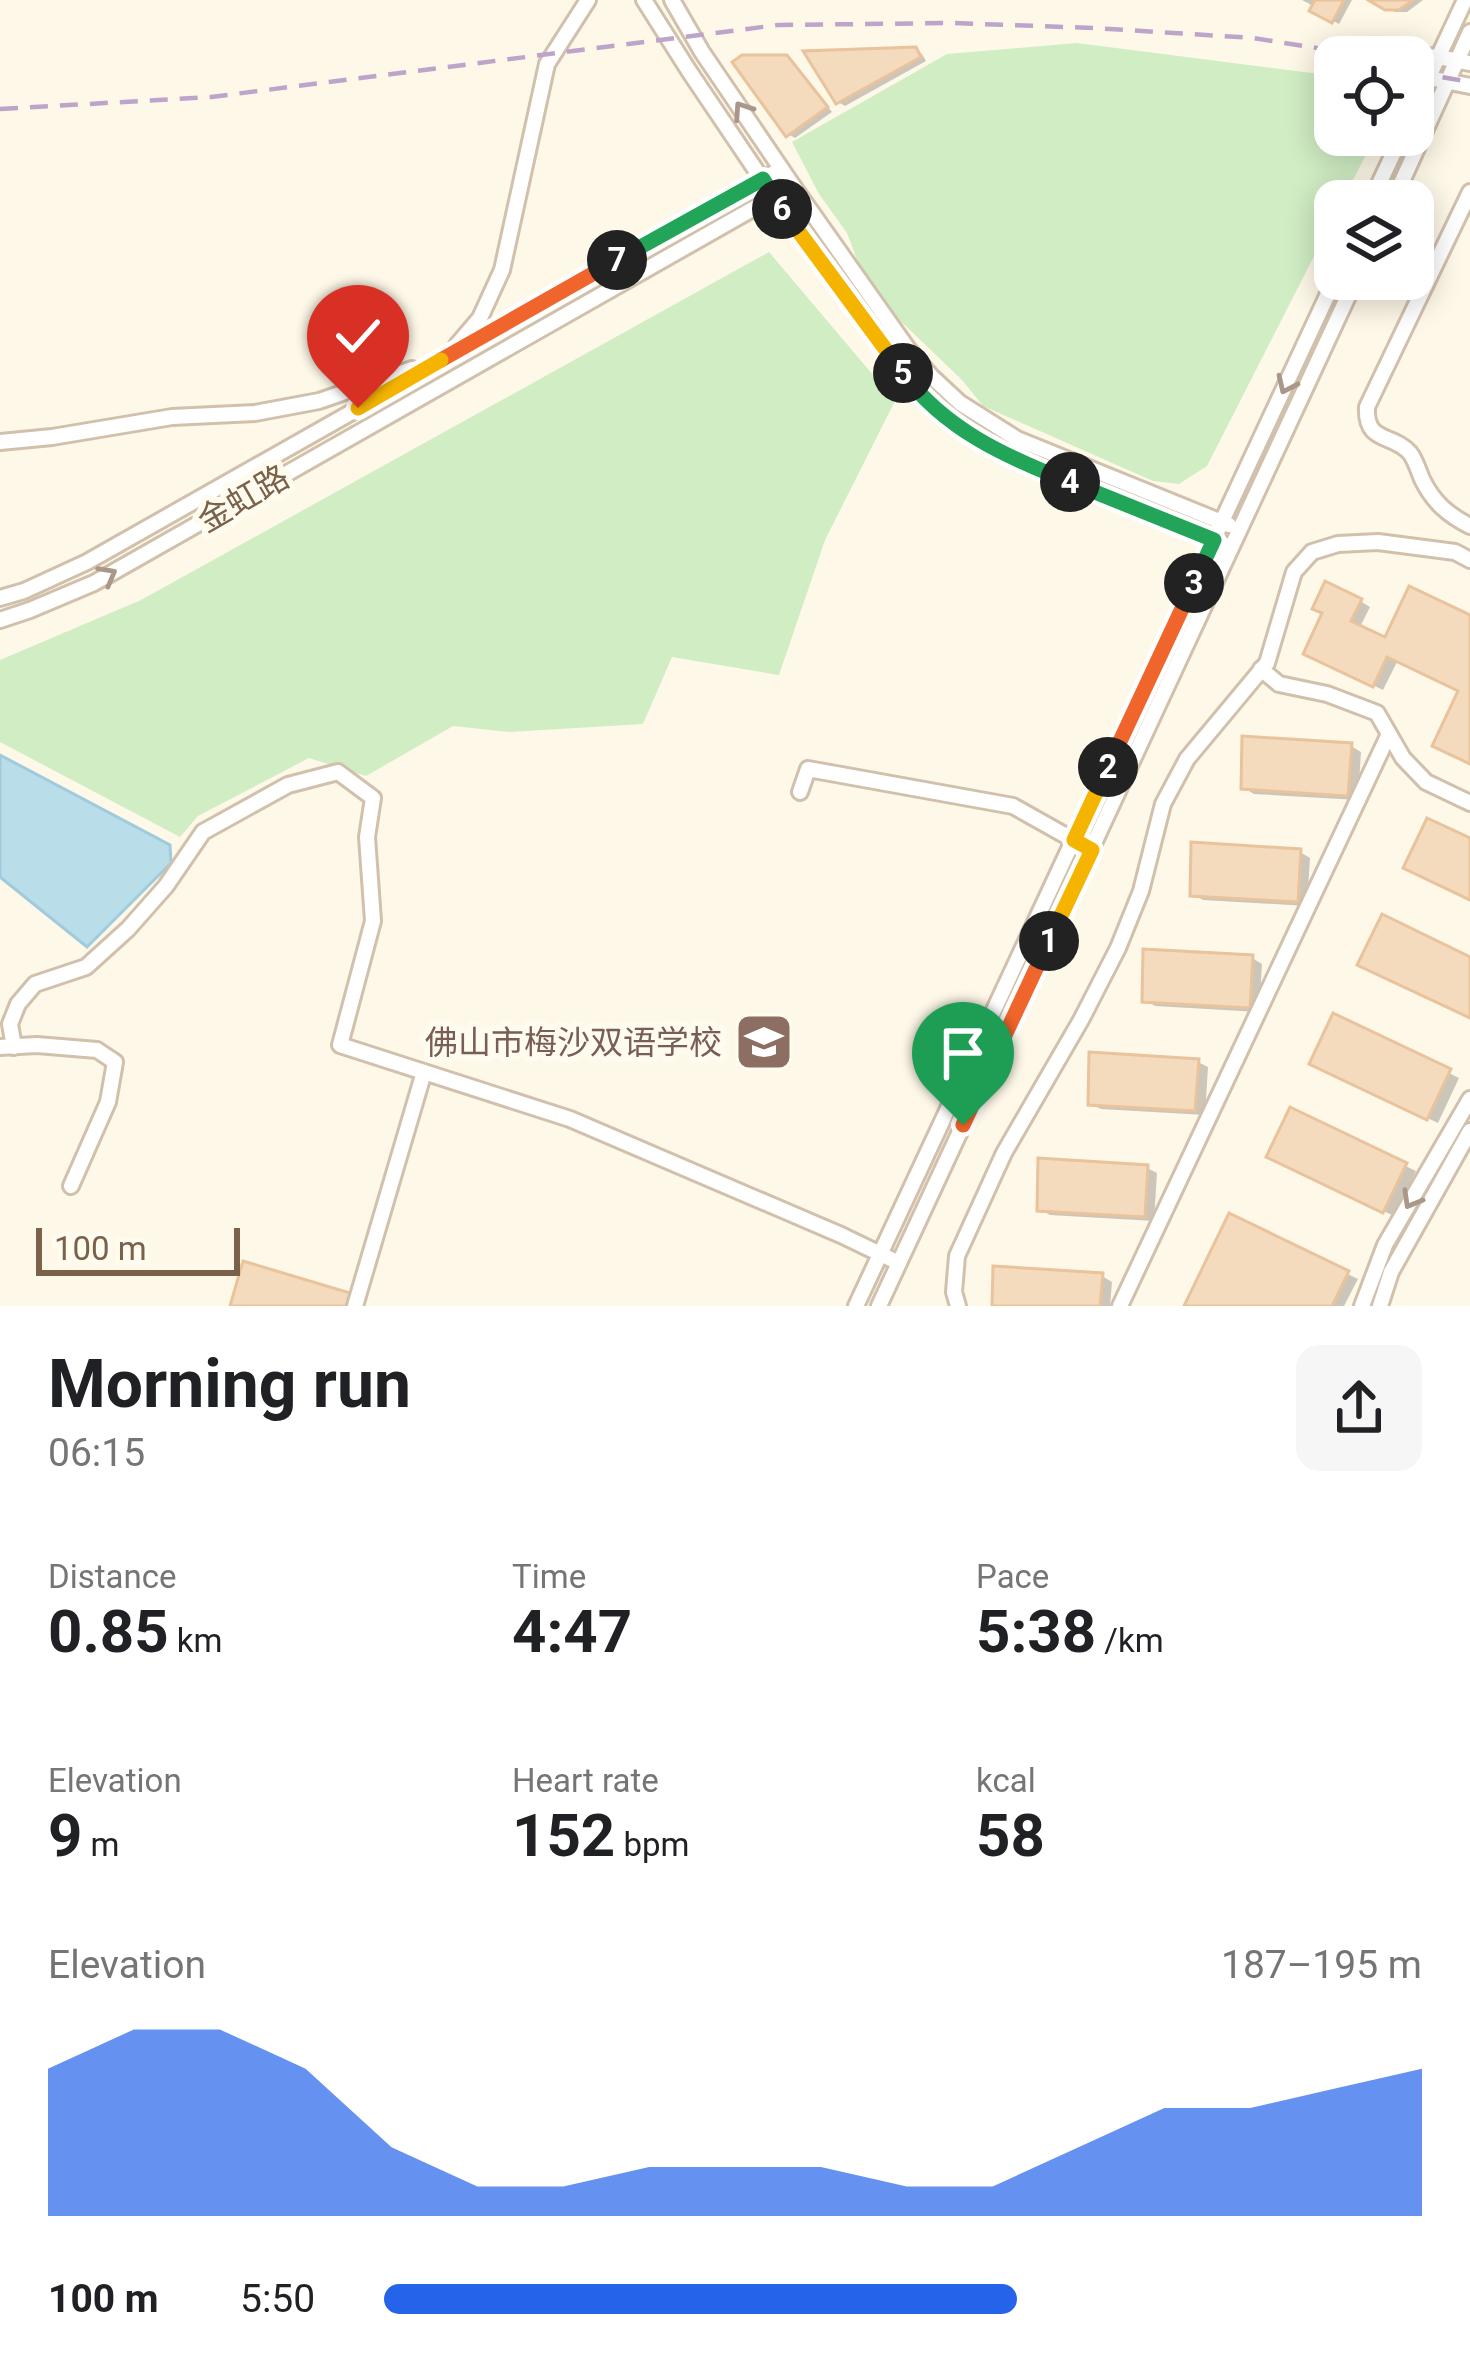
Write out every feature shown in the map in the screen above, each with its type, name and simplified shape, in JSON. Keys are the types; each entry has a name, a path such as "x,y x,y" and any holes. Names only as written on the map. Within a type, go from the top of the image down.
{"street":[{"path":"0,442 172,417 255,413 319,401 438,362 467,337 502,270 547,64 588,0"},
{"path":"644,0 773,197 911,384 939,413 1013,458 1232,547"},
{"path":"672,0 702,52 908,349 959,403 1017,439 1240,530"},
{"path":"1434,61 1465,0"},
{"path":"1434,41 1457,16"},
{"path":"1403,180 1448,81 1464,62 1470,32"},
{"path":"1434,56 1464,62"},
{"path":"1434,78 1470,86"},
{"name":"金虹路","path":"0,598 87,562 782,169"},
{"name":"金虹路","path":"0,620 94,583 793,186"},
{"path":"1455,552 1467,525 1429,494 1409,452 1373,432 1366,407 1470,192"},
{"path":"856,1306 1325,300"},
{"path":"879,1306 1346,300"},
{"path":"958,1306 954,1292 957,1256 1004,1153 1118,948 1141,891 1163,804 1187,759 1267,663 1294,572 1312,553 1338,544 1378,542 1455,552 1470,560"},
{"path":"1261,669 1279,685 1327,694 1377,713 1403,758 1426,782 1470,803"},
{"path":"1120,1306 1389,734"},
{"path":"800,791 808,770 1013,806 1092,850"},
{"path":"71,1186 107,1102 115,1062 97,1050 7,1047 18,1004 35,984 86,967 128,929 166,886 203,832 288,785 338,772 373,798 367,837 374,921 340,1045 570,1118 899,1263"},
{"path":"355,1306 424,1072"},
{"path":"1362,1306 1385,1244 1470,1099"},
{"path":"1380,1306 1391,1272 1470,1131"}],"green space":[{"path":"1077,43 1314,73 1314,156 1365,156 1353,180 1314,180 1314,256 1207,466 1179,484 1153,481 983,406 886,307 861,270 847,233 819,194 792,142 947,54"},
{"path":"769,252 895,401 825,540 779,675 672,657 643,724 509,732 453,726 366,776 309,758 198,816 180,837 0,742 0,660 141,600"}],"water":[{"path":"0,755 170,845 171,863 87,947 0,877"}],"building":[{"path":"1315,0 1344,0 1332,23 1309,11"},
{"path":"1368,0 1413,0 1399,10 1385,10"},
{"path":"916,47 921,57 836,104 803,51"},
{"path":"742,55 787,55 828,107 786,137 732,62"},
{"path":"1325,581 1362,599 1351,621 1385,637 1409,586 1470,615 1470,764 1432,746 1458,691 1387,657 1373,687 1303,654 1322,613 1312,609"},
{"path":"1242,736 1352,743 1348,796 1241,789"},
{"path":"1427,818 1470,838 1470,900 1403,868"},
{"path":"1191,842 1301,849 1298,902 1190,896"},
{"path":"1382,914 1470,957 1470,1018 1357,965"},
{"path":"1143,949 1253,955 1250,1008 1142,1002"},
{"path":"1333,1013 1451,1069 1427,1120 1309,1064"},
{"path":"1089,1052 1199,1059 1195,1111 1088,1105"},
{"path":"1290,1107 1407,1163 1383,1213 1266,1157"},
{"path":"1038,1158 1148,1165 1145,1217 1037,1211"},
{"path":"1229,1213 1349,1271 1332,1306 1184,1306"},
{"path":"243,1261 350,1293 346,1306 230,1306"},
{"path":"993,1266 1103,1273 1100,1306 992,1306"}],"railway":[{"path":"0,109 211,97 778,25 952,23 1094,28 1253,38 1314,48"},
{"path":"1434,76 1470,82"}],"place":[{"name":"佛山市梅沙双语学校","path":"764,1042"}],"route":[{"path":"358,408 763,179 911,384 939,413 1013,458 1214,540 1074,840 1092,850 963,1125"}]}
